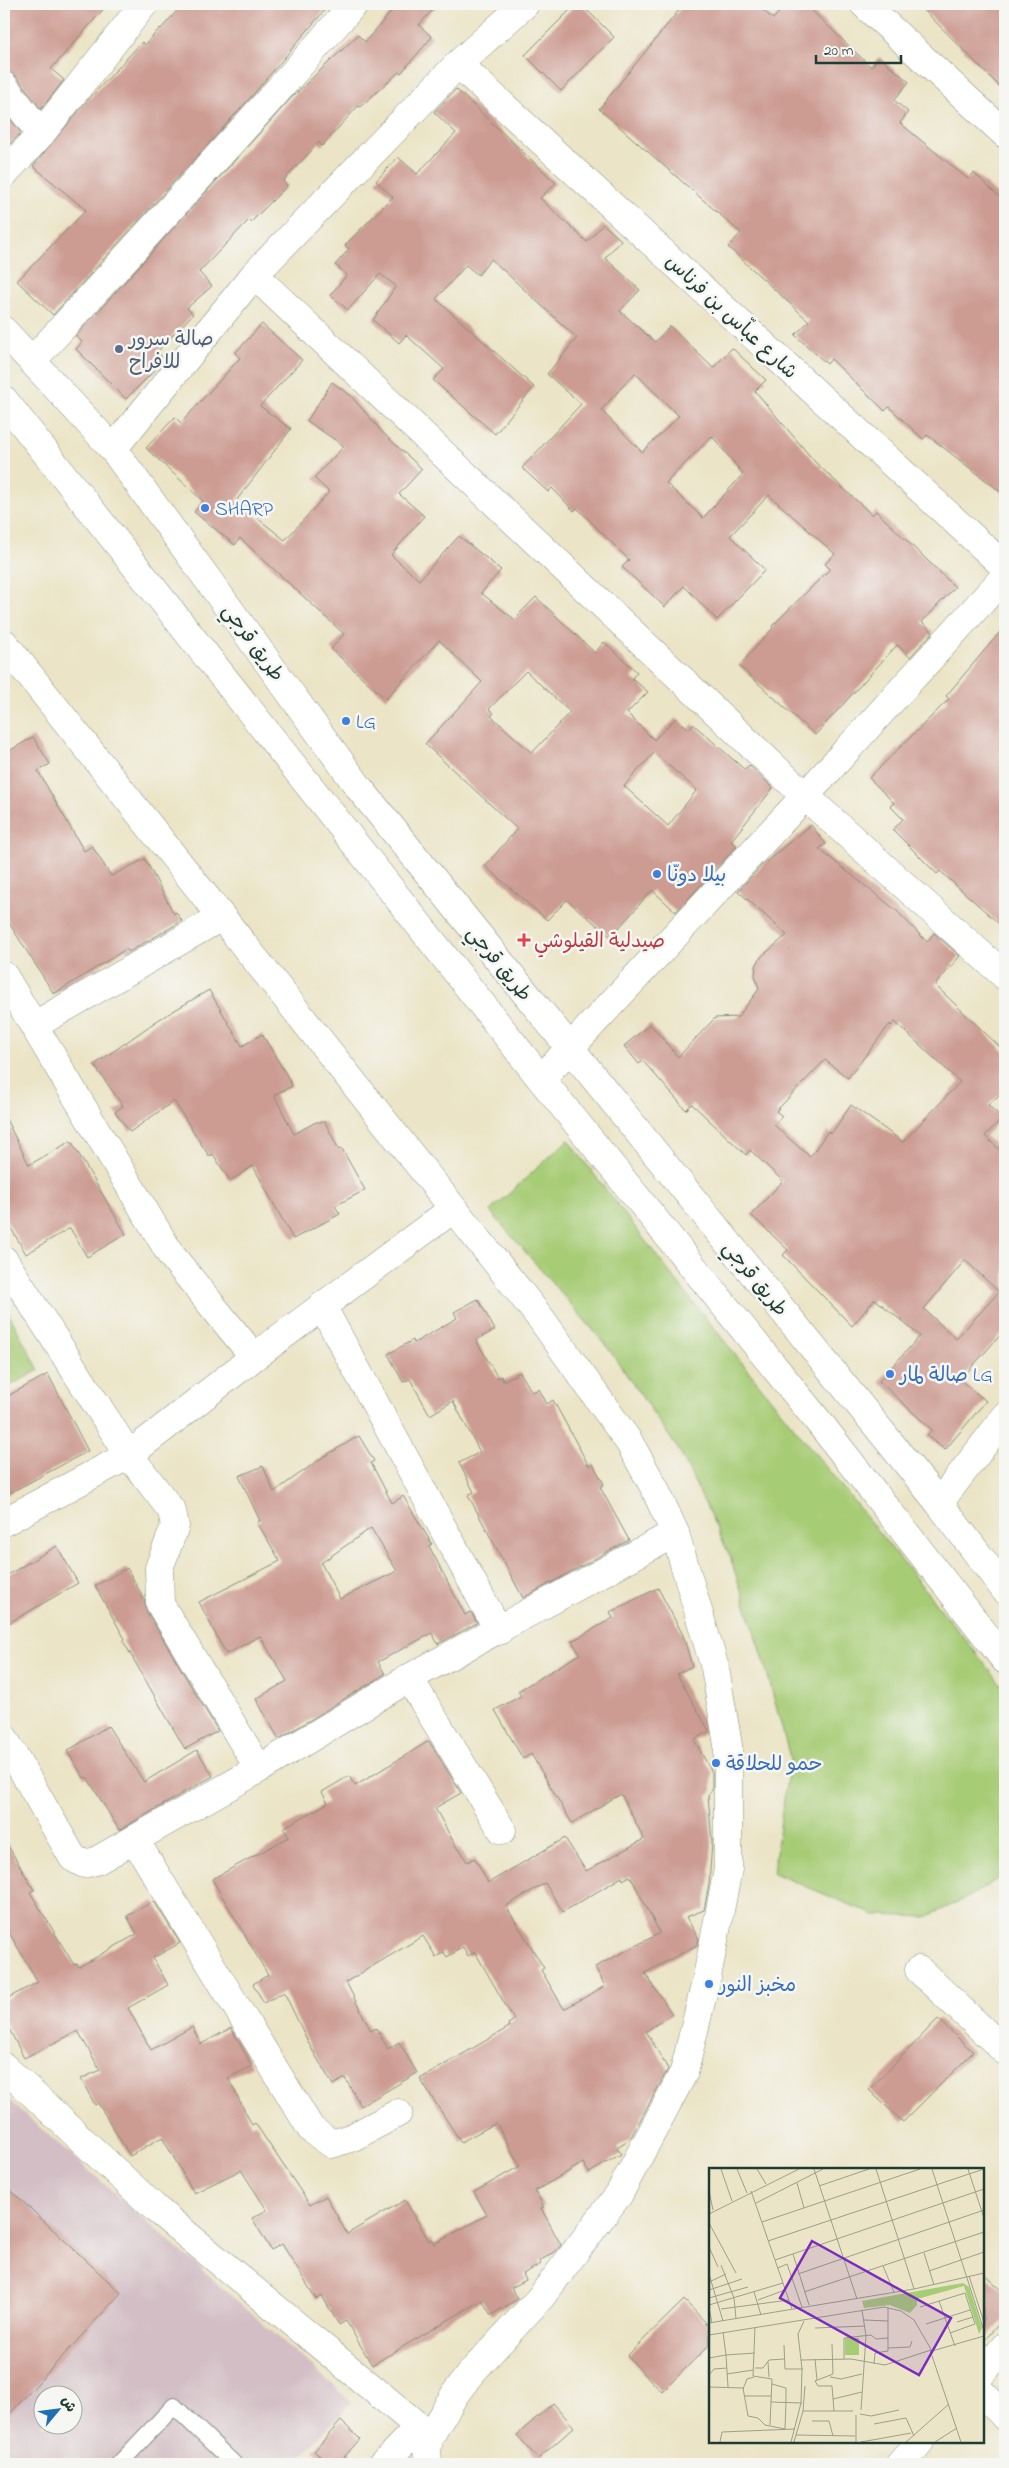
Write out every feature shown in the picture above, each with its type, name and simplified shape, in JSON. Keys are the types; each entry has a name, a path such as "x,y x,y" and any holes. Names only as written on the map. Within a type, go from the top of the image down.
{"main road":[{"path":"32,361 354,4"},
{"path":"113,449 254,276 458,64 525,4"},
{"path":"864,4 1005,134"},
{"path":"4,174 41,134 137,6"},
{"name":"شارع عباّس بن فرناس","path":"458,64 1005,567"},
{"path":"4,86 41,134"},
{"path":"254,276 806,796 1005,976"},
{"name":"طريق قرجي","path":"4,331 113,449 360,789 939,1503 1005,1590"},
{"name":"طريق قرجي","path":"4,400 541,1079 822,1426 1005,1660"},
{"path":"541,1079 806,796 1005,576"},
{"path":"4,643 542,1320 629,1442 654,1487 675,1533 715,1668 728,1745 728,1869 707,1976 684,2072 619,2194 541,2297 470,2374 440,2417 383,2464"},
{"path":"36,1025 220,917"},
{"path":"4,976 36,1025 172,1255 254,1357"},
{"path":"4,1522 129,1455 254,1357 453,1209"},
{"path":"4,1260 129,1455 172,1511 176,1520 159,1568 160,1604 258,1769"},
{"path":"322,1306 498,1631"},
{"path":"939,1503 1005,1417"},
{"path":"4,1738 73,1858 84,1864 96,1861 258,1769 409,1678 675,1533"},
{"path":"409,1678 502,1830"},
{"path":"136,1840 311,2129 321,2138 332,2144 353,2137 398,2114"},
{"path":"919,1970 1005,2051"},
{"path":"4,2067 157,2210 424,2432 428,2464"},
{"path":"984,2371 1005,2346"},
{"path":"984,2395 1005,2417"},
{"path":"900,2464 919,2443"}],"lane":[{"path":"119,2464 174,2406 234,2464"}],"shaded area":[{"path":"4,2096 352,2402 294,2464 4,2464"}],"green space":[{"path":"568,1140 676,1281 1005,1689 1005,1874 969,1897 926,1917 875,1915 773,1873 790,1758 762,1654 729,1554 680,1452 606,1345 490,1211"},
{"path":"4,1305 39,1370 4,1389"}],"building":[{"path":"4,4 108,4 51,69 64,80 41,109 16,76 4,71"},
{"path":"183,4 330,4 251,97 53,315 17,281 86,210 33,166 87,101 142,42 145,45"},
{"path":"398,4 438,4 419,25 432,37 401,73 399,72 360,107 358,106 322,146 319,142 283,181 287,186 251,222 249,220 199,272 212,286 187,308 193,314 157,352 165,360 126,399 76,349 82,342 76,336 293,96 358,35 365,42"},
{"path":"576,4 581,4 614,37 561,91 525,55"},
{"path":"684,4 756,4 773,19 787,4 805,4 871,67 879,57 909,82 894,100 908,112 900,123 968,179 974,173 1005,202 1005,495 927,435 923,439 889,407 885,411 831,359 827,364 795,335 809,321 728,247 741,233 599,109"},
{"path":"918,4 1005,4 1005,92"},
{"path":"456,89 556,183 540,198 587,242 603,224 621,240 605,258 640,290 620,311 655,342 670,326 713,368 732,348 766,380 755,391 815,462 872,515 876,511 955,587 922,622 933,632 910,657 897,645 815,735 739,666 773,628 772,626 830,569 825,564 835,554 769,495 730,536 765,570 717,620 684,586 665,607 622,567 629,560 577,508 574,511 552,488 548,492 522,468 581,404 547,374 577,338 491,259 478,275 466,265 436,299 534,387 495,434 433,380 444,369 406,335 399,343 373,320 396,286 380,274 348,310 330,295 347,275 335,265 349,249 345,245 393,197 376,181 398,157 417,174 456,133 434,112","holes":["635,373 679,416 642,452 601,410","712,436 743,474 703,518 666,483"]},
{"path":"4,111 21,133 8,146 4,143"},
{"path":"262,324 302,360 260,406 291,429 236,501 285,540 329,492 314,478 344,446 307,421 332,382 350,395 384,434 422,469 399,494 424,516 391,555 419,580 459,536 501,570 481,593 514,619 536,597 595,653 604,642 637,672 632,678 648,692 627,713 654,740 676,718 689,729 693,724 745,770 749,765 773,788 731,841 737,846 676,912 652,890 611,937 567,900 547,920 485,866 517,829 425,744 482,682 439,640 386,699 331,649 344,634 240,538 235,545 194,512 203,501 146,448 175,417 181,423 240,358 235,353","holes":["526,671 570,712 532,753 491,716 494,713 489,709","654,753 697,790 668,826 624,786"]},
{"path":"1005,626 1005,929 940,871 937,874 893,830 903,819 890,806 894,803 869,778 949,699 946,696"},
{"path":"33,737 50,764 38,771 84,851 92,846 111,876 145,859 174,914 176,912 182,921 129,952 126,949 54,994 4,915 4,754"},
{"path":"811,825 826,844 819,849 897,911 927,942 934,933 960,956 935,985 1005,1052 1005,1090 988,1105 1002,1118 985,1136 1005,1155 1005,1330 960,1380 986,1401 945,1450 927,1436 932,1430 879,1381 920,1336 875,1299 852,1326 783,1255 788,1250 751,1215 783,1181 750,1150 746,1155 692,1104 686,1110 643,1061 639,1064 624,1046 650,1024 678,1057 715,1018 738,1017 759,989 755,975 756,966 761,957 787,935 738,891 762,865","holes":["895,1022 960,1082 903,1142 851,1105 831,1134 828,1131 810,1157 774,1125 782,1116 776,1111 825,1060 848,1078 890,1024 891,1026","965,1260 999,1292 956,1339 924,1309"]},
{"path":"209,990 242,1046 262,1034 287,1076 292,1086 274,1095 294,1134 316,1122 325,1122 339,1150 342,1149 365,1190 335,1206 340,1214 293,1239 253,1166 230,1181 213,1154 209,1156 174,1101 130,1132 115,1112 123,1106 94,1065 158,1020"},
{"path":"4,1115 29,1165 71,1141 126,1234 87,1257 70,1228 26,1254 4,1216"},
{"path":"478,1299 495,1330 476,1340 498,1378 501,1376 503,1381 520,1372 532,1392 539,1389 547,1404 553,1400 589,1466 593,1464 604,1484 600,1487 629,1540 523,1598 468,1495 474,1492 459,1463 480,1452 453,1401 430,1415 410,1379 403,1382 388,1354 413,1340 414,1343 457,1318 454,1312"},
{"path":"48,1374 88,1451 4,1496 4,1398"},
{"path":"359,1436 374,1461 371,1463 392,1503 403,1496 432,1544 429,1546 465,1615 471,1612 477,1623 438,1644 432,1633 378,1662 385,1674 279,1739 256,1699 287,1681 260,1636 226,1654 199,1602 280,1561 257,1522 260,1521 239,1476 263,1466 274,1492 323,1457","holes":["371,1528 397,1571 340,1599 321,1563"]},
{"path":"57,1546 78,1583 4,1626 4,1577"},
{"path":"127,1568 144,1599 147,1612 218,1731 185,1749 123,1641 125,1639 95,1586"},
{"path":"658,1588 683,1635 692,1666 677,1674 709,1731 694,1740 712,1772 712,1790 708,1795 712,1842 709,1885 704,1910 686,1917 699,1939 697,1945 645,1973 672,2014 646,2031 668,2069 630,2139 617,2147 621,2154 589,2173 583,2163 535,2191 544,2207 541,2208 561,2245 555,2252 539,2261 541,2264 523,2274 526,2280 511,2288 518,2299 491,2315 482,2300 372,2365 346,2321 339,2325 322,2296 316,2299 282,2244 271,2250 252,2218 267,2210 241,2170 194,2193 162,2137 130,2156 98,2103 95,2105 81,2079 100,2070 78,2031 24,2058 4,2019 4,2000 38,1982 4,1924 4,1839 34,1890 30,1892 74,1965 77,1964 79,1967 137,1934 127,1916 154,1901 180,1943 153,1958 168,1985 128,2008 151,2050 192,2027 201,2044 231,2028 252,2066 228,2078 252,2125 255,2123 310,2205 326,2196 347,2234 405,2200 429,2241 431,2239 434,2244 487,2215 474,2192 520,2166 496,2123 461,2142 420,2079 509,2027 508,2024 514,2020 475,1952 468,1956 463,1947 447,1957 444,1952 436,1957 423,1936 346,1982 371,2031 376,2028 388,2049 399,2042 417,2073 361,2106 345,2078 333,2085 311,2048 284,1992 264,2003 253,1984 268,1975 212,1879 289,1837 283,1828 328,1803 322,1792 349,1776 355,1786 429,1741 461,1793 435,1808 458,1850 460,1849 467,1862 475,1858 488,1883 565,1838 586,1871 644,1839 621,1794 572,1823 531,1754 523,1759 495,1710 521,1696 518,1691 580,1654 572,1641 613,1618 610,1612","holes":["630,1876 660,1933 595,1967 605,1986 564,2009 541,1970 544,1968 506,1906 545,1883 563,1912 622,1877 623,1880"]},
{"path":"108,1726 144,1782 197,1750 213,1776 119,1830 87,1777 84,1778 67,1751"},
{"path":"938,2019 973,2052 903,2122 869,2090"},
{"path":"4,2184 121,2293 35,2386 32,2386 32,2390 4,2420"},
{"path":"984,2274 1005,2293 1005,2317 984,2341"},
{"path":"684,2300 709,2326 709,2345 662,2392 627,2356"},
{"path":"553,2403 574,2427 538,2459 517,2435"},
{"path":"341,2421 360,2439 338,2464 330,2464 314,2451"}],"place":[{"name":"صالة سرور للافراح","path":"119,349"},
{"name":"SHARP","path":"205,508"},
{"name":"LG","path":"346,721"},
{"name":"بيلا دونّا","path":"657,874"},
{"name":"صيدلية القيلوشي","path":"524,940"},
{"name":"صالة لمار LG","path":"890,1374"},
{"name":"حمو للحلاقة","path":"716,1763"},
{"name":"مخبز النور","path":"709,1984"}]}
